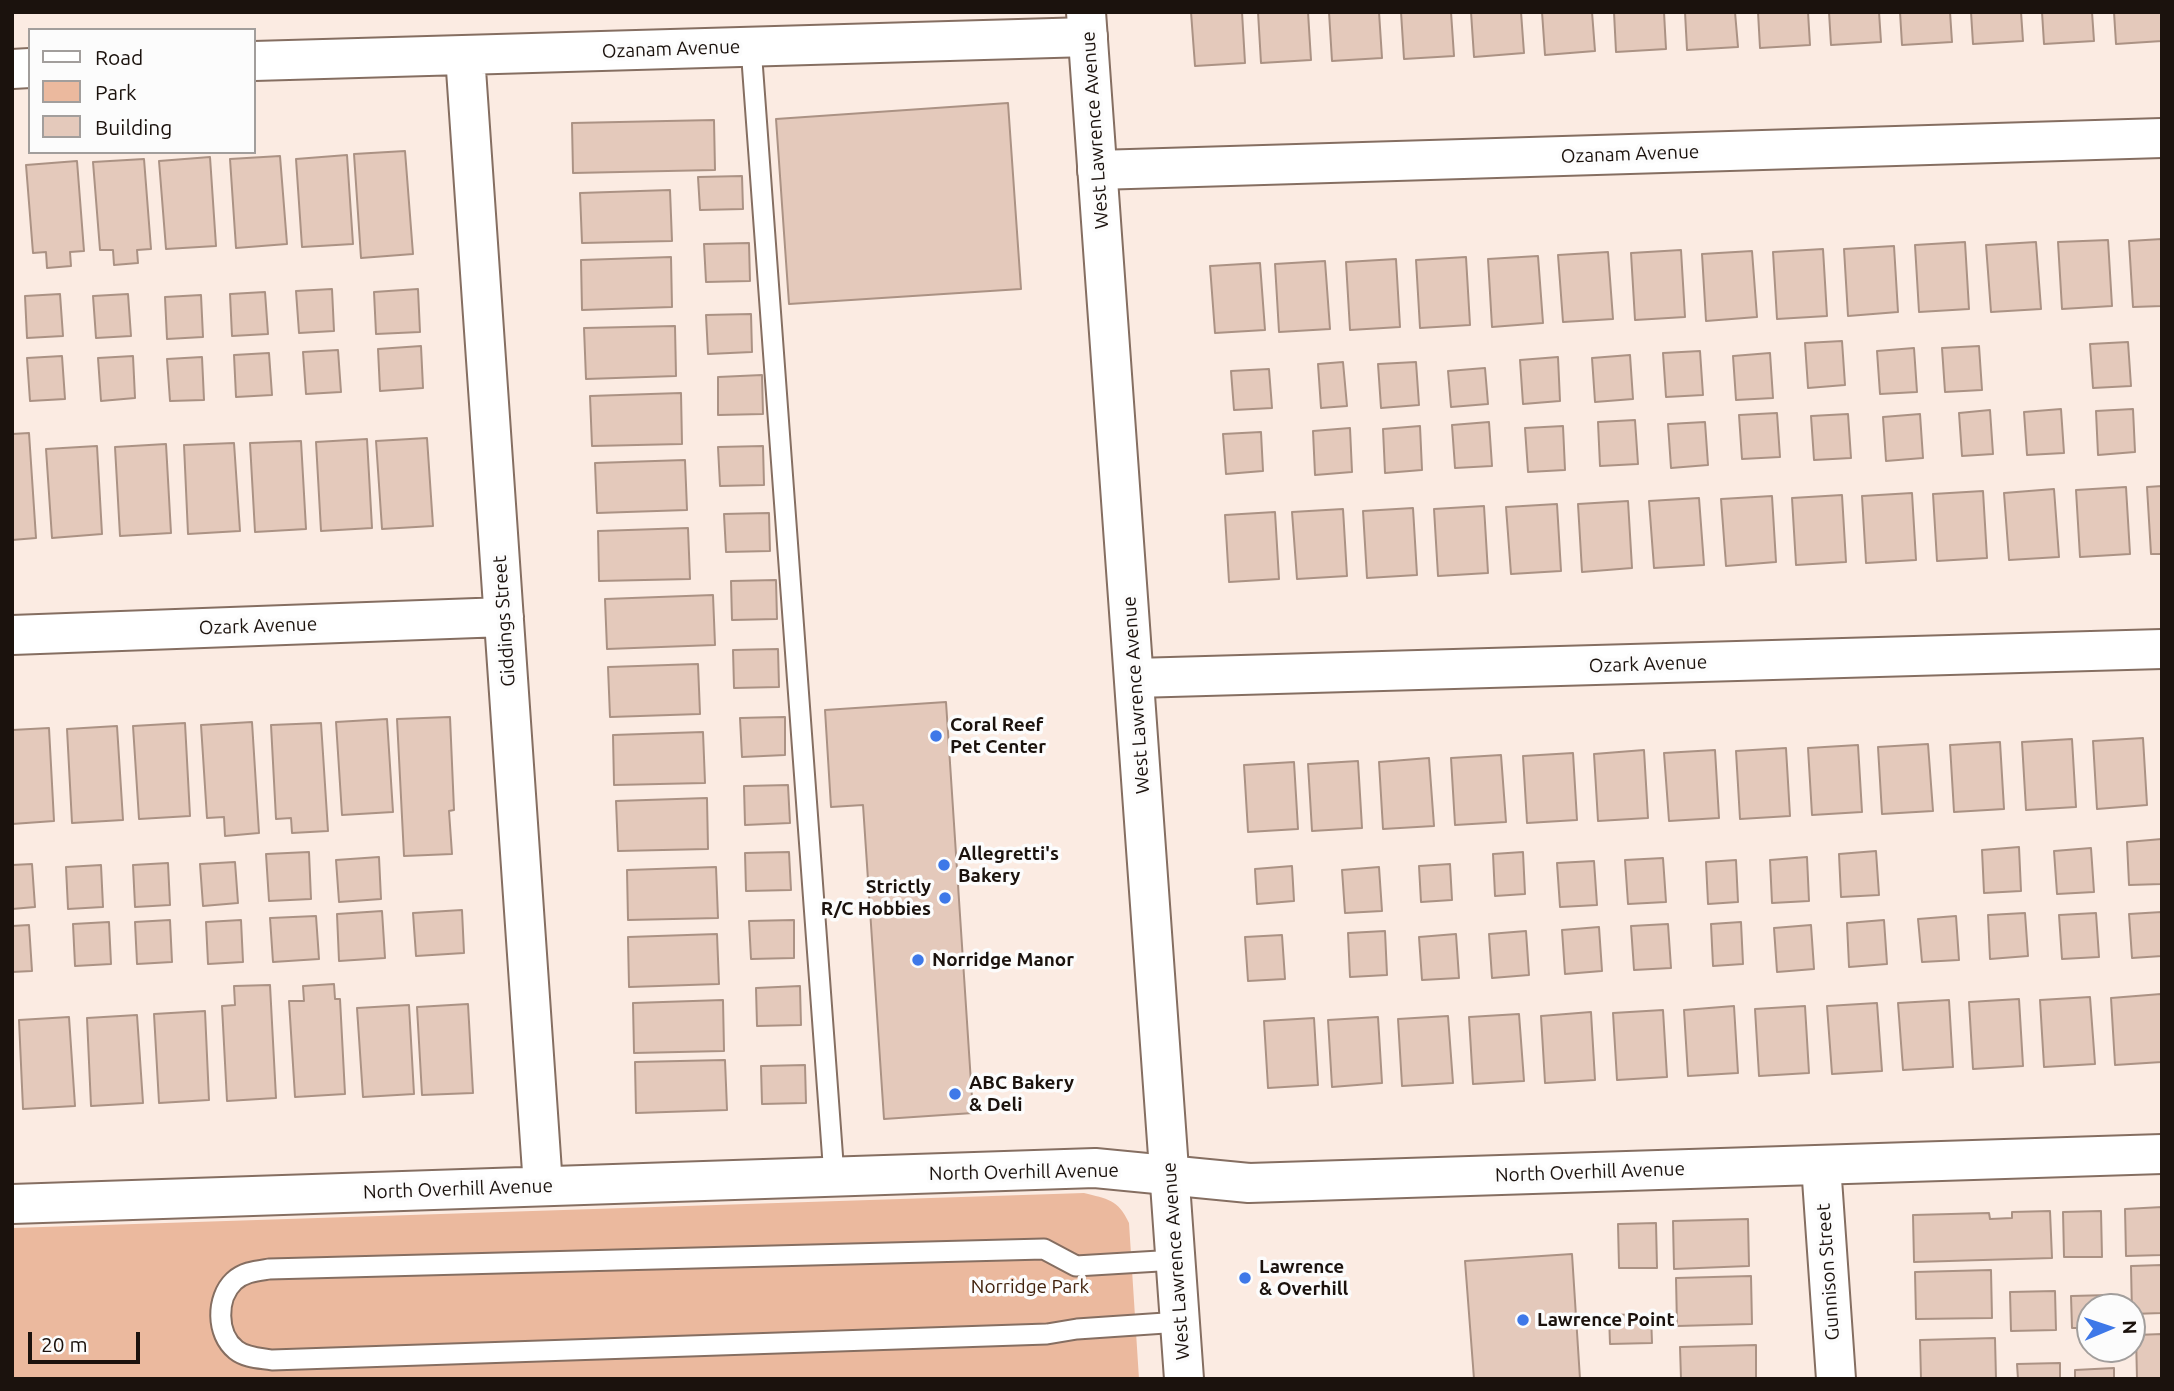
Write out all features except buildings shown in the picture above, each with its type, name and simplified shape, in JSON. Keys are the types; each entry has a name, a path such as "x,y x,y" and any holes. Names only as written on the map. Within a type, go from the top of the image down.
{"street":[{"name":"Ozanam Avenue","path":"256,61 751,47 1087,24"},
{"name":"West Lawrence Avenue","path":"1087,24 1184,1379"},
{"name":"Giddings Street","path":"465,55 543,1186"},
{"name":"Ozanam Avenue","path":"1097,170 2162,138"},
{"name":"Ozark Avenue","path":"12,635 504,617"},
{"name":"Ozark Avenue","path":"1135,678 2162,649"},
{"name":"North Overhill Avenue","path":"12,1204 1094,1168 1249,1183 2162,1154"},
{"name":"Gunnison Street","path":"1821,1165 1836,1379"}],"lane":[{"path":"751,47 834,1177"},
{"path":"1176,1260 1076,1266 1044,1249 269,1269 249,1272 234,1282 224,1296 221,1316 225,1338 236,1351 250,1357 272,1360 1047,1334 1077,1329 1180,1322"}],"green space":[{"name":"Norridge Park","path":"1084,1193 1116,1205 1129,1223 1139,1379 12,1379 12,1228"}],"place":[{"name":"Coral Reef Pet Center","path":"936,736"},
{"name":"Allegretti's Bakery","path":"944,865"},
{"name":"Strictly R/C Hobbies","path":"945,898"},
{"name":"Norridge Manor","path":"918,960"},
{"name":"ABC Bakery & Deli","path":"955,1094"},
{"name":"Lawrence & Overhill","path":"1245,1278"},
{"name":"Lawrence Point","path":"1523,1320"}]}
